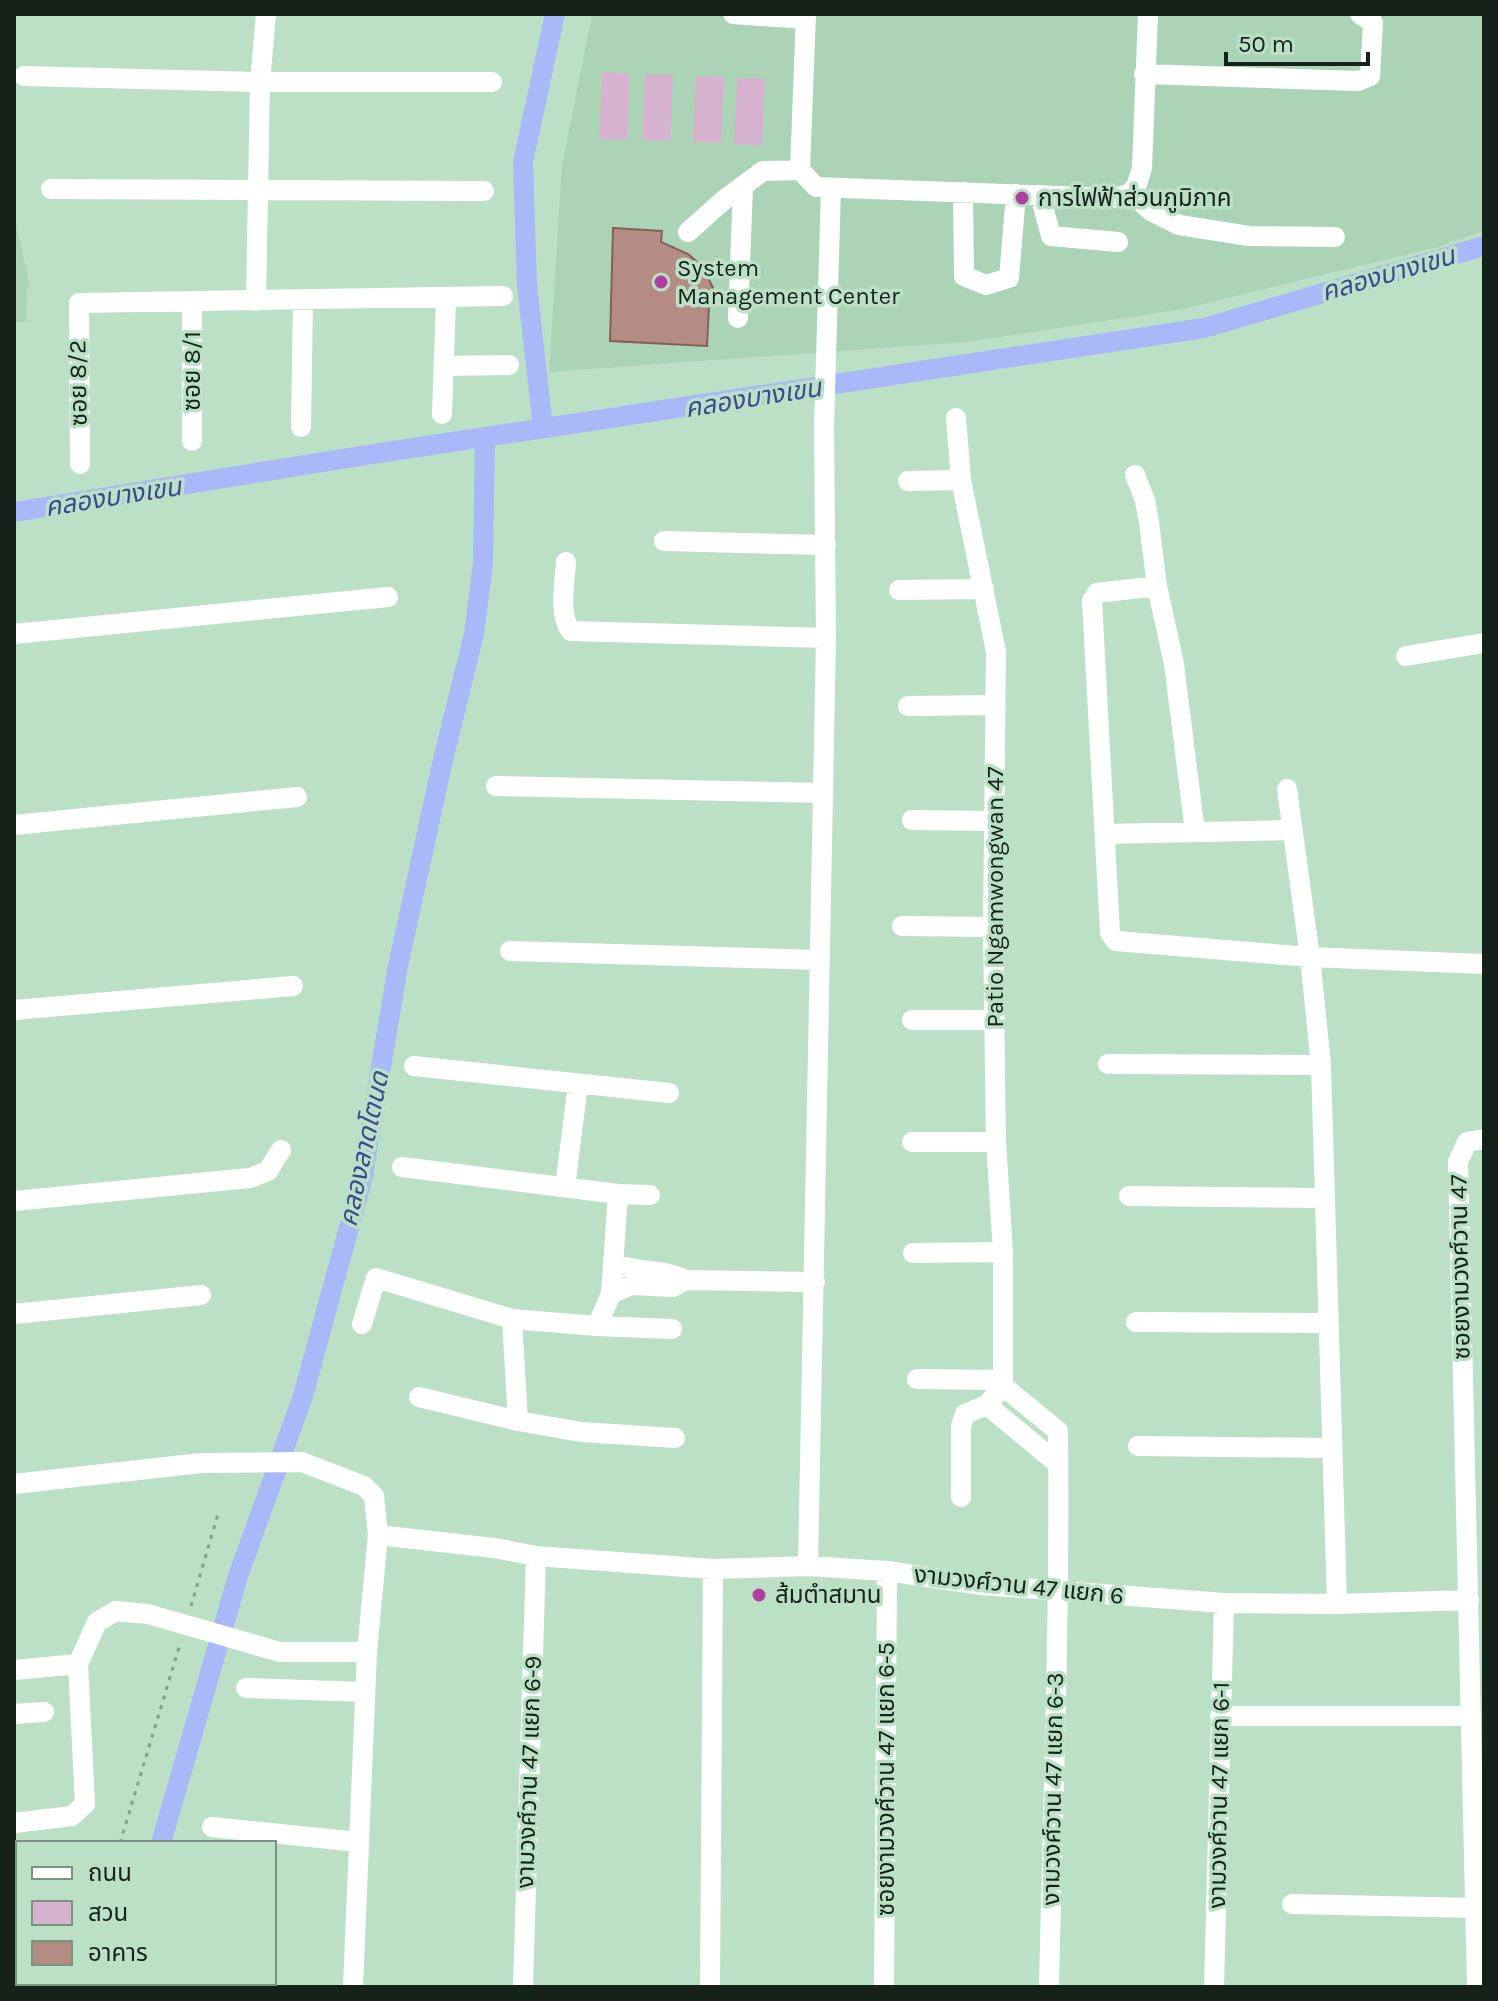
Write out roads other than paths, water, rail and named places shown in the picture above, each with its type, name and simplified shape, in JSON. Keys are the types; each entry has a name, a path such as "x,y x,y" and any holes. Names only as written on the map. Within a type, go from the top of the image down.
{"street":[{"path":"256,301 260,82 266,14"},
{"path":"733,14 806,16 800,170 816,187 1114,198 1131,193 1142,168 1148,14"},
{"path":"1144,74 1358,81 1370,76 1373,23 1360,14"},
{"path":"24,76 260,82 492,82"},
{"path":"688,232 763,171 800,170"},
{"path":"738,318 743,186"},
{"path":"51,189 484,191"},
{"path":"808,1566 826,638 824,426 831,189"},
{"path":"963,192 964,276 986,285 1009,278 1016,194"},
{"path":"1131,193 1151,211 1179,225 1249,236 1335,237"},
{"path":"1040,195 1051,236 1118,242"},
{"path":"192,302 503,296"},
{"path":"442,414 446,299"},
{"path":"301,427 303,300"},
{"name":"ซอย 8/2","path":"80,464 79,303 192,302"},
{"name":"ซอย 8/1","path":"192,302 192,441"},
{"path":"444,366 509,365"},
{"name":"Patio Ngamwongwan 47","path":"956,418 961,480 996,652 993,927 996,1142 1003,1252 1002,1383"},
{"path":"1135,475 1149,522 1157,586 1174,664 1195,832"},
{"path":"908,481 961,480"},
{"path":"664,541 826,545"},
{"path":"566,562 564,615 566,626 571,631 826,638"},
{"path":"1157,586 1106,590 1097,593 1092,601 1110,933 1116,941 1310,957 1484,964"},
{"path":"899,590 984,589"},
{"path":"14,634 388,597"},
{"path":"1406,656 1484,643"},
{"path":"908,706 996,705"},
{"path":"496,786 823,793"},
{"path":"1287,789 1321,1065 1337,1604"},
{"path":"14,825 297,797"},
{"path":"912,820 994,821"},
{"path":"1106,834 1292,830"},
{"path":"902,926 993,927"},
{"path":"510,951 820,960"},
{"path":"14,1010 293,986"},
{"path":"912,1020 995,1020"},
{"path":"1108,1064 1321,1065"},
{"path":"414,1066 669,1093"},
{"path":"565,1187 578,1084"},
{"name":"ซอยงามวงศ์วาน 47","path":"1477,1987 1478,1801 1471,1716 1477,1671 1469,1600 1476,1547 1458,1162 1467,1142 1484,1139"},
{"path":"912,1142 996,1142"},
{"path":"14,1201 250,1178 268,1171 281,1150"},
{"path":"402,1167 618,1194 650,1195"},
{"path":"597,1326 611,1294 618,1194"},
{"path":"1129,1196 1324,1198"},
{"path":"913,1253 1003,1252"},
{"path":"614,1263 630,1270 672,1273 686,1280 815,1282"},
{"path":"362,1324 376,1278 512,1319 672,1329"},
{"path":"611,1294 631,1285 673,1287 686,1280"},
{"path":"14,1314 201,1295"},
{"path":"512,1319 518,1421"},
{"path":"1136,1322 1328,1323"},
{"path":"917,1379 1002,1383"},
{"path":"961,1497 961,1426 965,1414 987,1405 1002,1383"},
{"name":"งามวงศ์วาน 47 แยก 6-3","path":"1002,1383 1058,1431 1058,1591 1049,1987"},
{"path":"419,1397 518,1421 581,1432 675,1438"},
{"path":"987,1405 1058,1464"},
{"path":"1138,1446 1331,1448"},
{"path":"14,1484 201,1463 302,1462 364,1486 374,1496 378,1535 367,1652 353,1987"},
{"name":"งามวงศ์วาน 47 แยก 6","path":"378,1535 536,1556 713,1569 808,1566 887,1571 982,1585 1224,1603 1469,1600"},
{"name":"งามวงศ์วาน 47 แยก 6-9","path":"523,1987 536,1556"},
{"path":"710,1987 713,1569"},
{"name":"ซอยงามวงศ์วาน 47 แยก 6-5","path":"884,1987 887,1571"},
{"name":"งามวงศ์วาน 47 แยก 6-1","path":"1214,1987 1224,1603"},
{"path":"14,1823 72,1816 85,1804 78,1664 97,1622 116,1611 148,1614 280,1652 367,1652"},
{"path":"14,1670 78,1664"},
{"path":"246,1688 365,1692"},
{"path":"14,1714 44,1712"},
{"path":"1220,1716 1471,1716"},
{"path":"212,1827 358,1842"},
{"path":"1292,1904 1478,1919"}],"waterway":[{"path":"543,428 527,285 523,162 555,14"},
{"name":"คลองบางเขน","path":"14,512 373,454 1204,328 1484,246"},
{"name":"คลองลาดโตนด","path":"162,1841 238,1576 303,1396 362,1180 398,966 474,634 483,563 485,437"}],"place":[{"name":"การไฟฟ้าส่วนภูมิภาค","path":"1022,198"},
{"name":"System Management Center","path":"661,282"},
{"name":"ส้มตำสมาน","path":"759,1595"}]}
